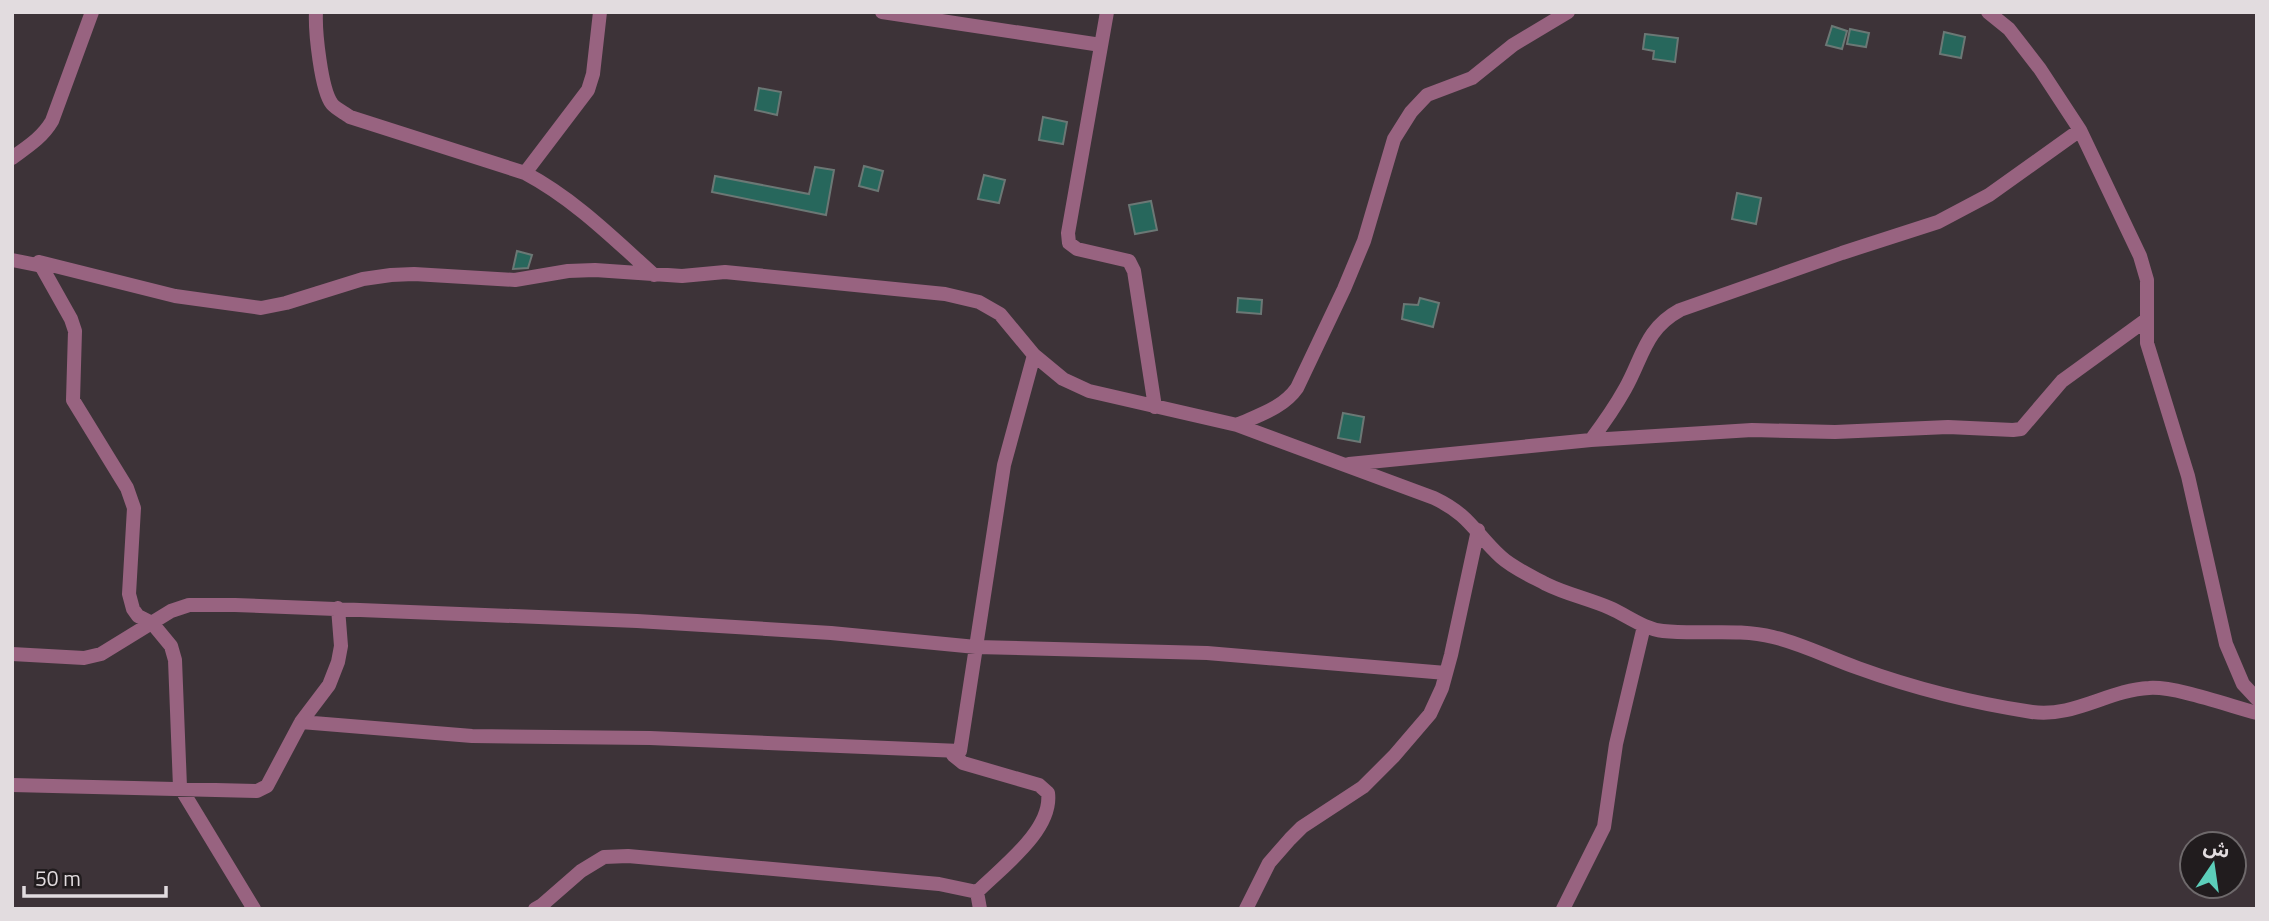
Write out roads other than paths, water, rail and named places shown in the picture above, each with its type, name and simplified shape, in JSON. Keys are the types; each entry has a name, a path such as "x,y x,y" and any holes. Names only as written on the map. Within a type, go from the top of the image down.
{"street":[{"path":"12,158 36,141 52,121 92,12"},
{"path":"316,12 324,79 333,105 350,117 525,173 569,199 654,275"},
{"path":"525,173 588,90 593,74 600,12"},
{"path":"882,12 1101,45"},
{"path":"1107,12 1068,233 1069,243 1077,248 1129,261 1134,271 1155,407"},
{"path":"1237,425 1279,406 1297,388 1349,277 1363,241 1394,139 1410,112 1427,95 1472,78 1513,45 1568,12"},
{"path":"1989,12 2010,29 2080,130 2140,256 2147,281 2147,342 2188,476 2226,644 2243,684 2257,699"},
{"path":"1591,440 1626,388 1653,331 1663,319 1693,306 1938,222 1989,195 2080,130"},
{"path":"12,255 38,264 71,320 75,331 74,400 127,488 134,508 130,594 132,609 138,616 152,623 171,646 175,660 180,787 254,909"},
{"path":"12,260 175,296 261,308 363,279 391,275 515,280 568,271 595,270 654,275 725,272 945,294 979,302 1000,314 1034,355 1063,379 1089,391 1237,425 1444,503 1455,508 1501,557 1520,570 1549,585 1608,607 1643,626 1660,631 1739,632 1770,636 1806,646 1885,677 1961,698 2034,712 2061,713 2130,690 2152,687 2169,689 2257,713"},
{"path":"1345,464 1591,440 1752,430 1835,432 1948,427 2021,429 2062,381 2146,320"},
{"path":"960,751 1004,465 1034,355"},
{"path":"1247,909 1269,863 1290,839 1303,827 1363,787 1430,714 1446,673 1478,530"},
{"path":"12,654 84,658 101,654 171,611 189,605 338,608 637,621 976,647 1207,653 1446,673"},
{"path":"12,785 120,789 180,787 257,791 267,786 301,722 329,685 341,646 338,608"},
{"path":"1563,909 1604,827 1616,744 1643,626"},
{"path":"301,722 472,736 650,738 960,751"},
{"path":"960,751 953,755 963,763 1039,785 1048,793 1049,806 1033,837 977,892"},
{"path":"535,909 581,871 604,857 628,856 939,884 977,892"},
{"path":"977,892 980,909"}]}
